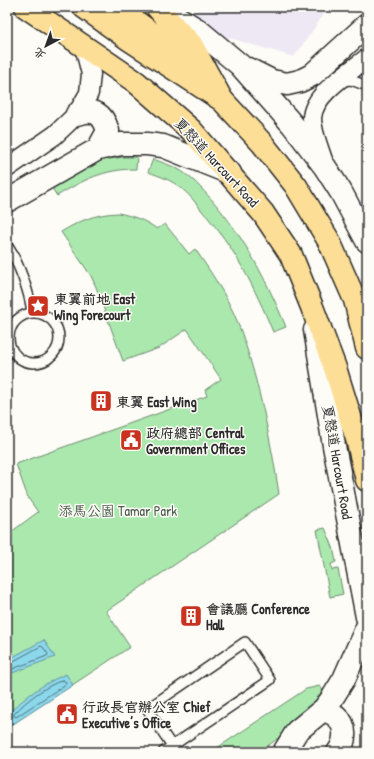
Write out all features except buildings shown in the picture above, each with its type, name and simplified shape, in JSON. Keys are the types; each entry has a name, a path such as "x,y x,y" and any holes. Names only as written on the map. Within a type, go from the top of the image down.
{"main road":[{"name":"夏慤道 Harcourt Road","path":"26,7 136,82 191,130 230,173 263,213 291,256 312,307 335,368 358,439 367,480"},
{"path":"84,7 130,40 222,100"},
{"path":"115,7 140,24 180,56 262,143 296,186 329,241 355,300 367,348"},
{"path":"157,7 191,44 222,100"},
{"path":"161,7 198,30 240,65 292,124 325,167 341,192 367,241"},
{"path":"240,65 272,81 287,84 300,81 312,75 365,29"},
{"path":"77,114 84,112 96,112 104,120 108,131 98,149"},
{"path":"7,200 98,149 120,144 147,144 163,146 230,173"},
{"name":"夏慤道 Harcourt Road","path":"312,307 334,446 367,617"},
{"path":"284,752 297,731 324,710 344,679 367,627"},
{"path":"324,710 337,717 344,730 343,745 338,752"}],"street":[{"path":"7,168 55,135 77,114 89,93 91,74 84,46"},
{"path":"325,167 313,129 312,117 315,106 321,96 367,58"}],"lane":[{"path":"339,81 351,80 367,86"},
{"path":"7,245 14,255 31,303 32,313"},
{"path":"32,313 40,313 48,317 58,330 59,338 53,354 40,362 31,363 23,361 11,350 8,334 16,319 32,313"},
{"path":"163,752 174,749 270,680 245,642 147,709 174,749"}],"shaded area":[{"path":"206,7 329,7 294,57 226,37 190,14"}],"green space":[{"path":"137,157 136,169 114,171 94,176 57,196 50,185 100,160"},
{"path":"153,159 178,169 188,176 224,214 254,260 286,327 273,332 259,299 243,268 224,238 214,224 184,190 169,180 148,172"},
{"name":"添馬公園 Tamar Park","path":"118,213 139,219 157,229 165,224 189,254 195,249 224,294 238,323 259,390 279,494 106,611 130,647 7,728 7,535 38,512 28,498 16,464 207,396 205,390 221,379 187,329 159,348 123,361 91,276 61,232 88,218"},
{"path":"325,528 333,547 336,562 331,564 332,570 338,569 343,594 330,597 317,530"},
{"path":"320,686 324,692 293,725 266,747 255,752 211,752 306,689"}],"water":[{"path":"44,640 55,657 7,675 7,660"},
{"path":"66,674 73,685 7,728 7,715 14,708 42,687"}],"place":[{"name":"東翼前地 East Wing Forecourt","path":"38,306"},
{"name":"東翼 East Wing","path":"101,401"},
{"name":"政府總部 Central Government Offices","path":"131,440"},
{"name":"會議廳 Conference Hall","path":"191,616"},
{"name":"行政長官辦公室 Chief Executive’s Office","path":"67,714"}]}
